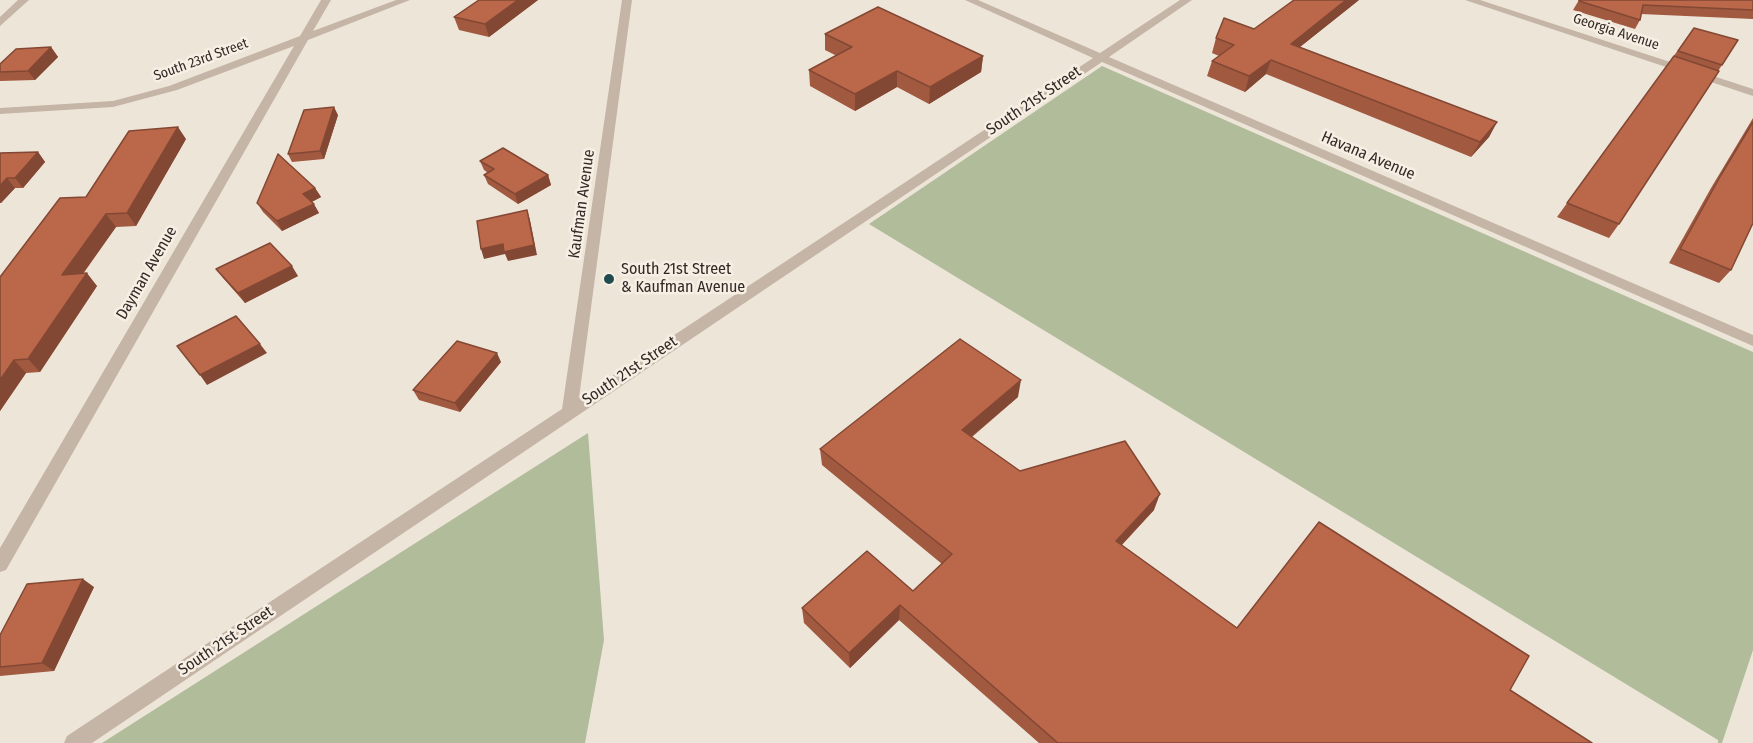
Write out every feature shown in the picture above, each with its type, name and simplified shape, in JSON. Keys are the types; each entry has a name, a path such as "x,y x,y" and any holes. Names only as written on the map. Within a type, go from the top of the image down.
{"street":[{"path":"0,23 24,0"},
{"name":"Dayman Avenue","path":"0,564 326,0"},
{"name":"South 23rd Street","path":"0,111 113,104 172,88 405,0"},
{"name":"Kaufman Avenue","path":"569,412 627,0"},
{"name":"Havana Avenue","path":"970,0 1753,341"},
{"name":"South 21st Street","path":"74,743 1187,0"},
{"name":"Georgia Avenue","path":"1470,0 1753,93"}],"green space":[{"path":"1102,66 1753,352 1753,650 1722,743 1718,743 1718,740 869,224"},
{"path":"588,433 604,640 585,743 102,743"}],"building":[{"path":"479,0 518,0 485,24 454,17"},
{"path":"1294,0 1346,0 1291,44 1497,122 1480,142 1271,60 1249,76 1212,61 1234,45 1216,38 1224,18 1254,29"},
{"path":"1579,0 1753,0 1753,10 1643,5 1640,20"},
{"path":"878,7 983,56 930,87 897,71 855,94 809,70 852,47 825,34"},
{"path":"1694,28 1738,40 1722,65 1678,51"},
{"path":"51,47 28,71 0,72 0,64 16,49"},
{"path":"1674,56 1719,71 1619,224 1567,203"},
{"path":"334,107 320,151 288,154 304,110"},
{"path":"1753,122 1753,223 1731,270 1680,249"},
{"path":"178,127 127,213 106,214 62,275 87,273 28,359 14,360 0,380 0,277 60,198 86,197 129,131"},
{"path":"503,148 548,175 515,194 484,175 494,169 480,161"},
{"path":"38,152 15,178 7,178 0,186 0,153"},
{"path":"278,154 315,188 303,194 314,204 277,221 257,203"},
{"path":"527,210 534,245 504,252 503,244 481,249 477,221"},
{"path":"270,243 292,266 238,293 216,269"},
{"path":"236,316 260,344 200,375 177,346"},
{"path":"960,339 1021,380 962,430 1020,471 1125,441 1160,494 1116,541 1237,628 1319,522 1529,656 1510,690 1592,743 1058,743 900,605 849,653 802,608 867,551 913,591 952,554 820,449"},
{"path":"457,341 497,353 455,403 413,390"},
{"path":"83,579 42,663 0,667 0,635 27,584"}],"place":[{"name":"South 21st Street & Kaufman Avenue","path":"609,279"}]}
